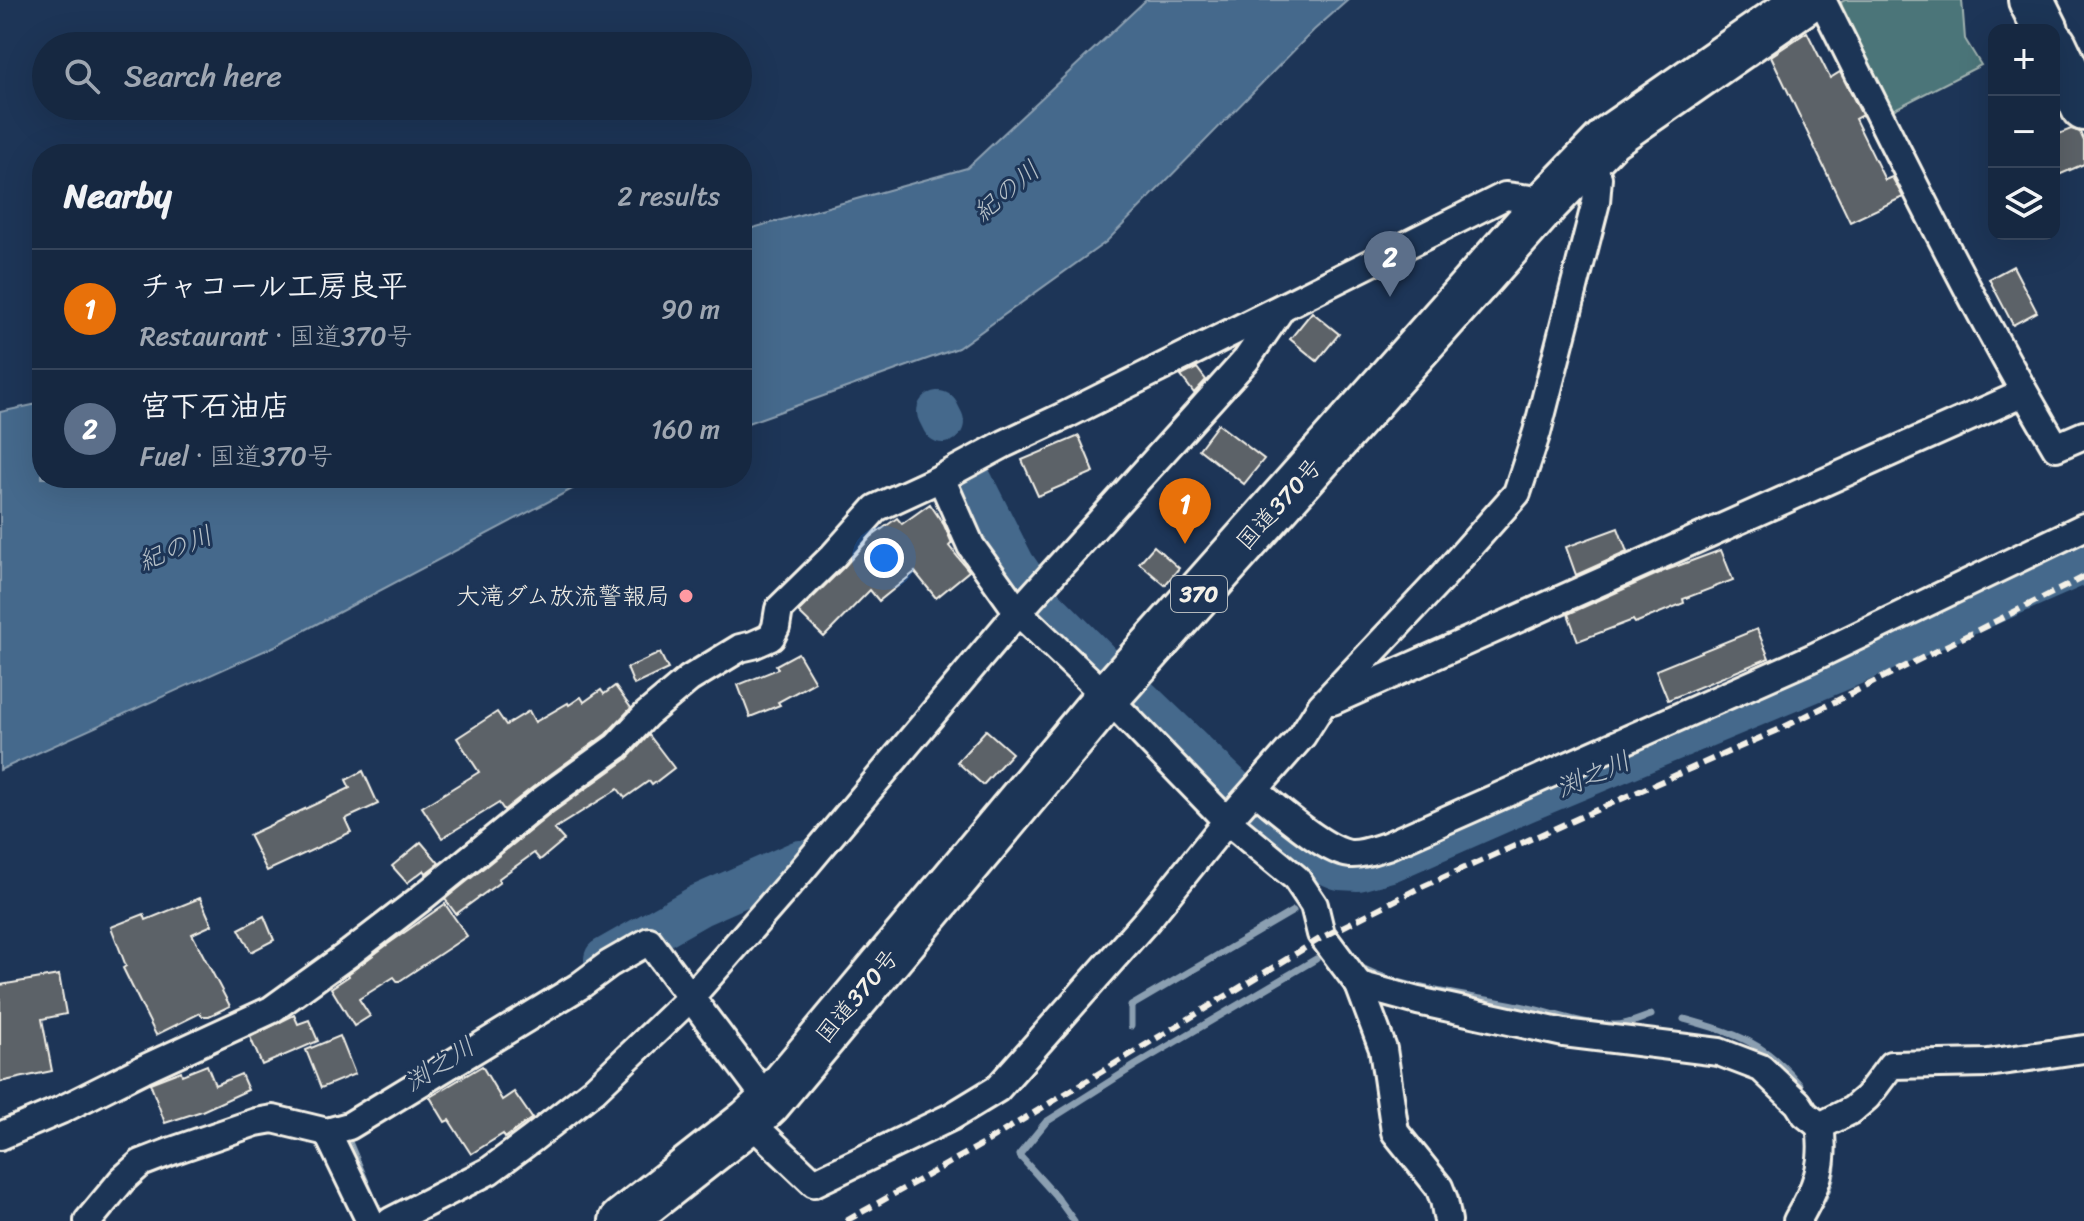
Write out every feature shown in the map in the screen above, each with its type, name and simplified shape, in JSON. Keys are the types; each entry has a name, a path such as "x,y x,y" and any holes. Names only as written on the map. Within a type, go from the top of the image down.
{"highway":[{"name":"国道370号","path":"622,1221 759,1111 1107,697 1548,201 1610,137 1807,0"},
{"path":"2031,0 2043,24"},
{"path":"2060,55 2081,90"}],"street":[{"path":"1822,0 1970,295 2056,447 2084,435"},
{"path":"88,1221 122,1180 141,1163 172,1151 273,1119 327,1132 349,1126 649,941 722,1038 759,1111 814,1183 951,1117 997,1089 1148,919 1302,736 1321,706 1517,493 1537,432 1596,202 1598,178 1582,166"},
{"path":"0,1136 271,1010 350,953 542,800 617,746 646,715 689,679 740,648 771,637 779,609 876,508 1505,196 1548,201"},
{"path":"391,1221 500,1163 594,1090 690,998 1022,607 1246,360 1281,309"},
{"path":"1321,706 2024,393"},
{"path":"941,478 971,546 1022,607 1107,697 1243,805 1348,854 1387,846 1814,657 2084,527"},
{"path":"1243,805 1314,905 1321,934 1359,985 1383,1049 1395,1132 1439,1187 1448,1221"},
{"path":"1359,985 1564,1033 1719,1052 1761,1068 1820,1126 1823,1148 1816,1187 1797,1221"},
{"path":"1820,1126 1852,1110 1867,1097 1891,1065 1988,1063 2084,1049"},
{"path":"327,1132 370,1221"}],"green space":[{"path":"1962,0 1965,39 1981,65 1891,111 1842,9 1841,2"}],"water":[{"name":"紀の川","path":"1146,0 1348,0 1314,30 1106,242 958,348 752,421 752,228 967,168"},
{"name":"紀の川","path":"32,405 32,488 574,488 275,646 0,770 0,412"}],"building":[{"path":"1807,32 1830,78 1840,72 1862,115 1855,119 1885,180 1892,177 1903,197 1850,222 1771,56"},
{"path":"2071,129 2080,132 2084,141 2084,164 2060,174 2060,168 2060,134"},
{"path":"2013,266 2037,312 2013,325 1989,279"},
{"path":"1312,312 1339,334 1317,361 1290,339"},
{"path":"1197,368 1206,380 1194,393 1181,376"},
{"path":"1218,424 1264,459 1244,484 1199,449"},
{"path":"1079,436 1094,472 1038,496 1022,460"},
{"path":"930,504 944,525 952,543 949,546 969,571 936,598 915,572 879,601 870,590 824,637 798,612 871,537 897,518 902,524"},
{"path":"1618,528 1627,552 1576,575 1566,547"},
{"path":"1154,546 1179,568 1165,585 1139,563"},
{"path":"1721,550 1733,580 1683,599 1684,603 1635,623 1633,620 1578,641 1568,614 1664,571"},
{"path":"1757,629 1769,658 1668,700 1656,670"},
{"path":"660,653 668,669 634,685 627,668"},
{"path":"798,653 815,682 778,702 780,705 750,717 738,685 778,669 776,665"},
{"path":"615,686 631,708 606,734 504,810 499,803 442,838 422,807 479,772 457,738 497,712 506,725 529,711 535,722 581,697 584,702 601,690 604,694"},
{"path":"986,730 1012,753 983,785 957,762"},
{"path":"649,735 674,768 652,785 649,781 625,798 618,789 554,829 564,840 540,860 534,853 456,914 445,899 552,813 627,759"},
{"path":"363,771 378,804 345,819 351,832 267,871 249,835 350,788 346,780"},
{"path":"421,842 439,863 407,883 392,866"},
{"path":"200,898 212,925 192,934 230,1006 209,1016 200,1013 156,1035 123,968 126,966 111,927 144,914 146,920"},
{"path":"445,904 467,936 398,982 394,977 359,999 370,1016 354,1026 331,988"},
{"path":"264,916 274,940 251,952 239,929"},
{"path":"59,975 66,1014 42,1019 52,1071 0,1082 0,985"},
{"path":"294,1015 298,1024 309,1020 318,1041 262,1065 250,1037"},
{"path":"340,1036 355,1074 321,1088 306,1050"},
{"path":"207,1065 215,1085 241,1074 248,1090 202,1111 165,1123 150,1083"},
{"path":"482,1066 502,1100 514,1092 532,1118 505,1138 503,1134 471,1154 449,1120 445,1122 430,1097"}],"waterway":[{"path":"938,412 943,422"},
{"path":"970,478 1014,565 1041,604 1103,666"},
{"name":"渕之川","path":"1140,700 1281,835 1320,861 1339,869 1358,870 1390,861 2084,563"},
{"name":"渕之川","path":"605,959 700,905 800,861"},
{"path":"1131,1026 1131,1006 1293,911"},
{"path":"1074,1221 1019,1155 1046,1122 1316,959"},
{"path":"1355,964 1372,973 1414,986 1592,1023 1620,1025 1651,1015"},
{"path":"1684,1019 1748,1041 1774,1058 1800,1085"},
{"path":"347,1137 371,1194"},
{"path":"1816,1212 1830,1182 1833,1149"}],"railway":[{"path":"846,1221 981,1145 1323,937 1417,889 1776,731 2084,577"}],"place":[{"name":"宮下石油店","path":"1390,297"},
{"name":"チャコール工房良平","path":"1185,544"},
{"name":"大滝ダム放流警報局","path":"686,596"}]}
